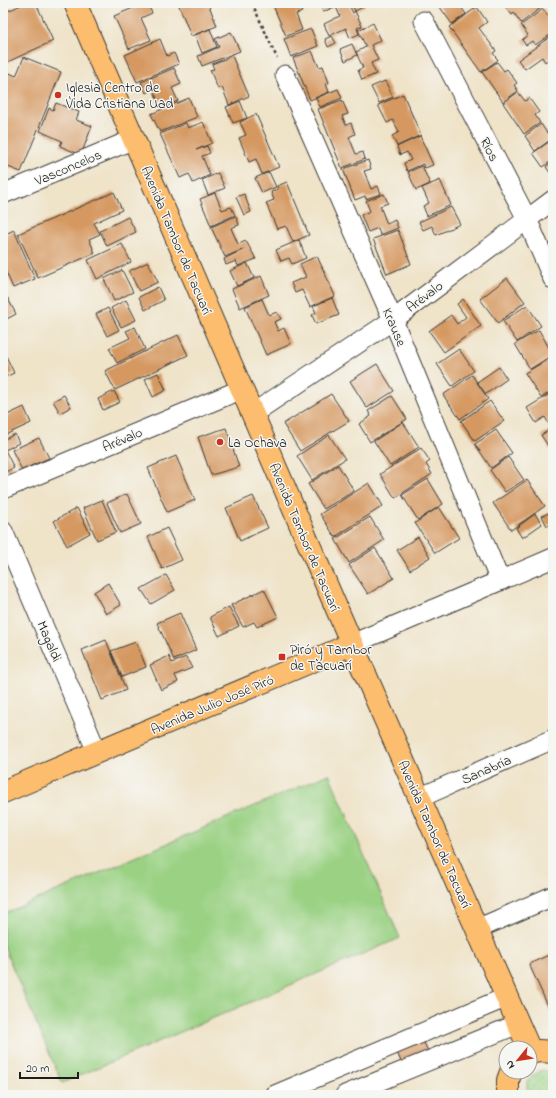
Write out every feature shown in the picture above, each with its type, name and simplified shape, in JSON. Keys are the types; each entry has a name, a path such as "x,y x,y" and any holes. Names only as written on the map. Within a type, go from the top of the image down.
{"main road":[{"name":"Avenida Tambor de Tacuarí","path":"75,3 252,414 525,1040"},
{"name":"Avenida Julio José Piró","path":"3,792 352,644"},
{"path":"538,1051 553,1052"},
{"path":"508,1080 508,1095"}],"street":[{"name":"Ríos","path":"424,21 527,219 553,279"},
{"name":"Krause","path":"285,75 393,320 500,581"},
{"name":"Vasconcelos","path":"3,194 134,139"},
{"name":"Arévalo","path":"252,414 393,320 553,200"},
{"name":"Arévalo","path":"3,489 242,389"},
{"name":"Magaldi","path":"3,531 97,752"},
{"name":"Avenida Julio José Piró","path":"352,644 553,558"},
{"name":"Sanabria","path":"420,798 553,739"},
{"path":"477,929 553,896"},
{"path":"275,1095 506,997"},
{"path":"345,1095 518,1024"}],"path":[{"path":"252,3 285,75"}],"green space":[{"path":"329,774 400,938 62,1083 3,945 3,914"},
{"path":"543,1070 553,1072 553,1095 527,1095 527,1081 538,1080 538,1072"}],"building":[{"path":"26,3 36,3 53,41 3,64 3,13"},
{"path":"147,3 152,13 141,18 151,40 129,49 114,16"},
{"path":"178,3 208,3 217,26 191,36"},
{"path":"272,3 298,3 302,12 296,14 302,30 286,36"},
{"path":"319,3 343,3 323,12"},
{"path":"348,3 353,13 355,11 362,26 357,28 359,34 350,38 346,28 329,36 324,24 340,16 336,7"},
{"path":"351,3 364,3 365,6 355,11"},
{"path":"437,3 458,3 466,14 452,24"},
{"path":"503,3 539,3 542,7 521,23 514,13 512,15"},
{"path":"477,7 487,22 479,28 496,51 493,53 498,60 481,72 449,27"},
{"path":"543,9 553,22 553,33 535,45 532,41 526,45 522,40 528,35 521,25"},
{"path":"373,23 381,40 371,45 378,60 371,63 376,74 362,80 358,70 363,68 356,52 366,47 358,30"},
{"path":"210,29 217,47 202,53 195,35"},
{"path":"311,29 318,46 291,57 284,39"},
{"path":"231,32 240,51 202,66 198,56 219,47 215,39"},
{"path":"332,36 336,43 328,47 325,39"},
{"path":"551,36 553,39 553,56 545,62 542,57 525,69 518,60"},
{"path":"160,39 167,56 174,53 179,64 137,82 125,55"},
{"path":"352,44 357,55 345,61 340,49"},
{"path":"312,51 319,67 323,66 329,83 326,84 329,92 310,100 293,58"},
{"path":"232,56 249,96 229,105 222,87 218,89 210,70 214,69 212,64"},
{"path":"24,57 61,72 21,172 3,165 3,70 16,76"},
{"path":"497,62 504,71 507,69 517,83 514,85 518,91 503,102 482,72"},
{"path":"174,68 181,84 172,88 178,101 161,108 153,89 146,93 141,82"},
{"path":"385,81 393,97 379,103 371,87"},
{"path":"338,89 342,98 320,107 316,98"},
{"path":"518,92 525,101 529,98 539,112 535,115 540,123 524,134 503,103"},
{"path":"403,94 421,135 397,146 392,136 399,132 393,120 387,123 378,105"},
{"path":"189,98 197,117 160,132 151,114"},
{"path":"342,100 348,114 342,116 346,125 351,123 355,134 349,137 356,154 363,152 365,159 342,168 318,109"},
{"path":"240,101 247,118 233,123 226,107"},
{"path":"56,103 79,112 76,120 92,126 81,155 60,146 62,141 40,131 49,108 53,110"},
{"path":"256,114 279,167 262,174 256,159 249,162 239,138 246,135 240,122"},
{"path":"203,122 212,143 196,150 207,146 210,153 202,156 210,175 193,183 189,174 180,178 160,134 186,123 188,128"},
{"path":"541,124 547,133 553,128 553,138 535,151 525,136"},
{"path":"420,136 433,165 425,168 423,164 407,171 404,163 411,160 407,152 400,155 397,147"},
{"path":"553,139 553,160 543,167 533,153"},
{"path":"368,160 371,169 364,171 371,189 378,186 381,194 366,199 365,196 355,200 343,169"},
{"path":"553,161 553,177 546,167"},
{"path":"422,166 430,184 416,190 408,172"},
{"path":"269,172 276,187 262,193 255,178"},
{"path":"218,173 225,188 208,195 202,180"},
{"path":"440,180 451,205 427,216 423,206 429,203 422,188"},
{"path":"287,182 309,235 293,242 286,226 277,229 266,203 274,200 271,192 278,189 277,186"},
{"path":"114,192 122,210 94,223 100,234 89,239 95,253 38,278 18,234"},
{"path":"215,193 222,210 231,207 235,215 211,226 200,199"},
{"path":"244,194 251,212 244,215 236,197"},
{"path":"384,194 388,203 380,206 387,224 395,220 398,228 380,235 378,228 368,232 361,215 370,211 366,201"},
{"path":"451,207 460,224 436,235 432,226 423,230 419,222"},
{"path":"236,216 239,225 231,228 238,244 246,241 256,259 238,266 236,261 226,265 224,259 244,249 225,257 211,227"},
{"path":"128,217 136,232 107,246 100,231"},
{"path":"14,230 35,279 13,288 3,265 3,235"},
{"path":"398,230 411,264 387,274 373,239"},
{"path":"299,240 306,258 292,264 289,258 281,261 276,250"},
{"path":"122,244 131,262 97,279 88,260"},
{"path":"317,256 335,296 310,307 302,290 295,293 291,283 306,277 300,264"},
{"path":"148,262 158,282 139,291 129,271"},
{"path":"247,263 254,278 237,286 230,271"},
{"path":"122,270 133,292 114,301 104,279"},
{"path":"261,276 269,295 240,308 232,289"},
{"path":"507,278 525,302 498,323 480,299"},
{"path":"158,287 164,300 145,310 139,297"},
{"path":"7,297 16,314 3,321 3,300"},
{"path":"332,298 339,315 316,324 312,315 316,313 313,306"},
{"path":"262,299 269,315 277,312 281,319 274,322 278,331 284,328 291,344 266,355 245,307"},
{"path":"463,299 481,326 444,352 429,331 451,315 457,324 466,317 457,304"},
{"path":"126,300 136,320 121,327 111,308"},
{"path":"527,305 541,326 517,342 503,321"},
{"path":"108,308 119,330 107,336 96,314"},
{"path":"135,327 145,349 117,363 109,348 130,338 126,331"},
{"path":"539,330 553,355 530,369 515,344"},
{"path":"178,335 188,355 115,390 105,371"},
{"path":"459,349 474,371 452,386 437,364"},
{"path":"6,356 14,373 3,378 3,357"},
{"path":"550,358 553,363 553,390 541,398 525,373"},
{"path":"377,364 394,391 367,408 350,381"},
{"path":"499,367 507,379 486,394 477,382"},
{"path":"158,373 166,390 153,397 145,379"},
{"path":"472,375 488,399 460,419 443,395"},
{"path":"114,391 120,402 103,410 98,399"},
{"path":"553,392 553,424 550,426 545,417 536,423 527,408"},
{"path":"331,394 349,421 300,451 283,424"},
{"path":"64,395 71,407 60,413 53,401"},
{"path":"392,396 407,419 370,442 359,424 371,416 368,411"},
{"path":"490,401 504,421 475,441 461,421"},
{"path":"24,407 31,423 3,436 3,417"},
{"path":"403,422 419,447 390,466 374,441"},
{"path":"226,428 239,467 211,475 198,437"},
{"path":"553,428 553,454 541,435"},
{"path":"496,430 512,453 491,468 475,444"},
{"path":"15,434 19,443 5,450 14,468 3,473 3,440"},
{"path":"329,435 345,459 312,480 297,456"},
{"path":"39,438 49,458 22,470 12,450"},
{"path":"421,448 430,461 426,464 432,474 395,498 380,474"},
{"path":"176,456 195,500 167,512 148,468"},
{"path":"508,457 524,480 505,492 490,470"},
{"path":"338,465 354,491 324,509 308,484"},
{"path":"428,479 443,504 418,520 402,495"},
{"path":"527,480 545,506 511,530 493,503"},
{"path":"369,483 383,506 335,537 320,514"},
{"path":"127,494 141,524 120,533 107,503"},
{"path":"253,496 268,528 240,541 226,508"},
{"path":"102,500 116,532 97,540 83,508"},
{"path":"439,507 459,538 435,553 415,523"},
{"path":"77,508 90,533 67,546 54,521"},
{"path":"553,511 553,524 547,526 542,516"},
{"path":"535,514 542,524 522,538 516,528"},
{"path":"370,517 384,540 349,563 335,539"},
{"path":"167,528 182,560 162,569 148,537"},
{"path":"418,537 430,557 410,570 397,550"},
{"path":"375,548 394,578 368,594 349,565"},
{"path":"166,575 175,590 151,604 141,589"},
{"path":"108,583 121,605 106,614 94,592"},
{"path":"264,589 278,617 257,627 254,622 243,627 231,605"},
{"path":"229,607 239,626 219,636 210,617"},
{"path":"180,613 196,650 174,660 157,623"},
{"path":"106,640 126,690 102,700 82,650"},
{"path":"136,642 146,667 122,677 111,651"},
{"path":"169,656 172,663 186,657 192,668 175,675 178,682 161,690 150,665"},
{"path":"553,953 553,1017 529,964"},
{"path":"421,1036 431,1058 404,1069 395,1047"},
{"path":"6,1090 8,1095 3,1095 3,1091"}],"place":[{"name":"Iglesia Centro de Vida Cristiana Uad","path":"58,95"},
{"name":"La Ochava","path":"220,442"},
{"name":"Piró y Tambor de Tacuarí","path":"282,657"}]}
